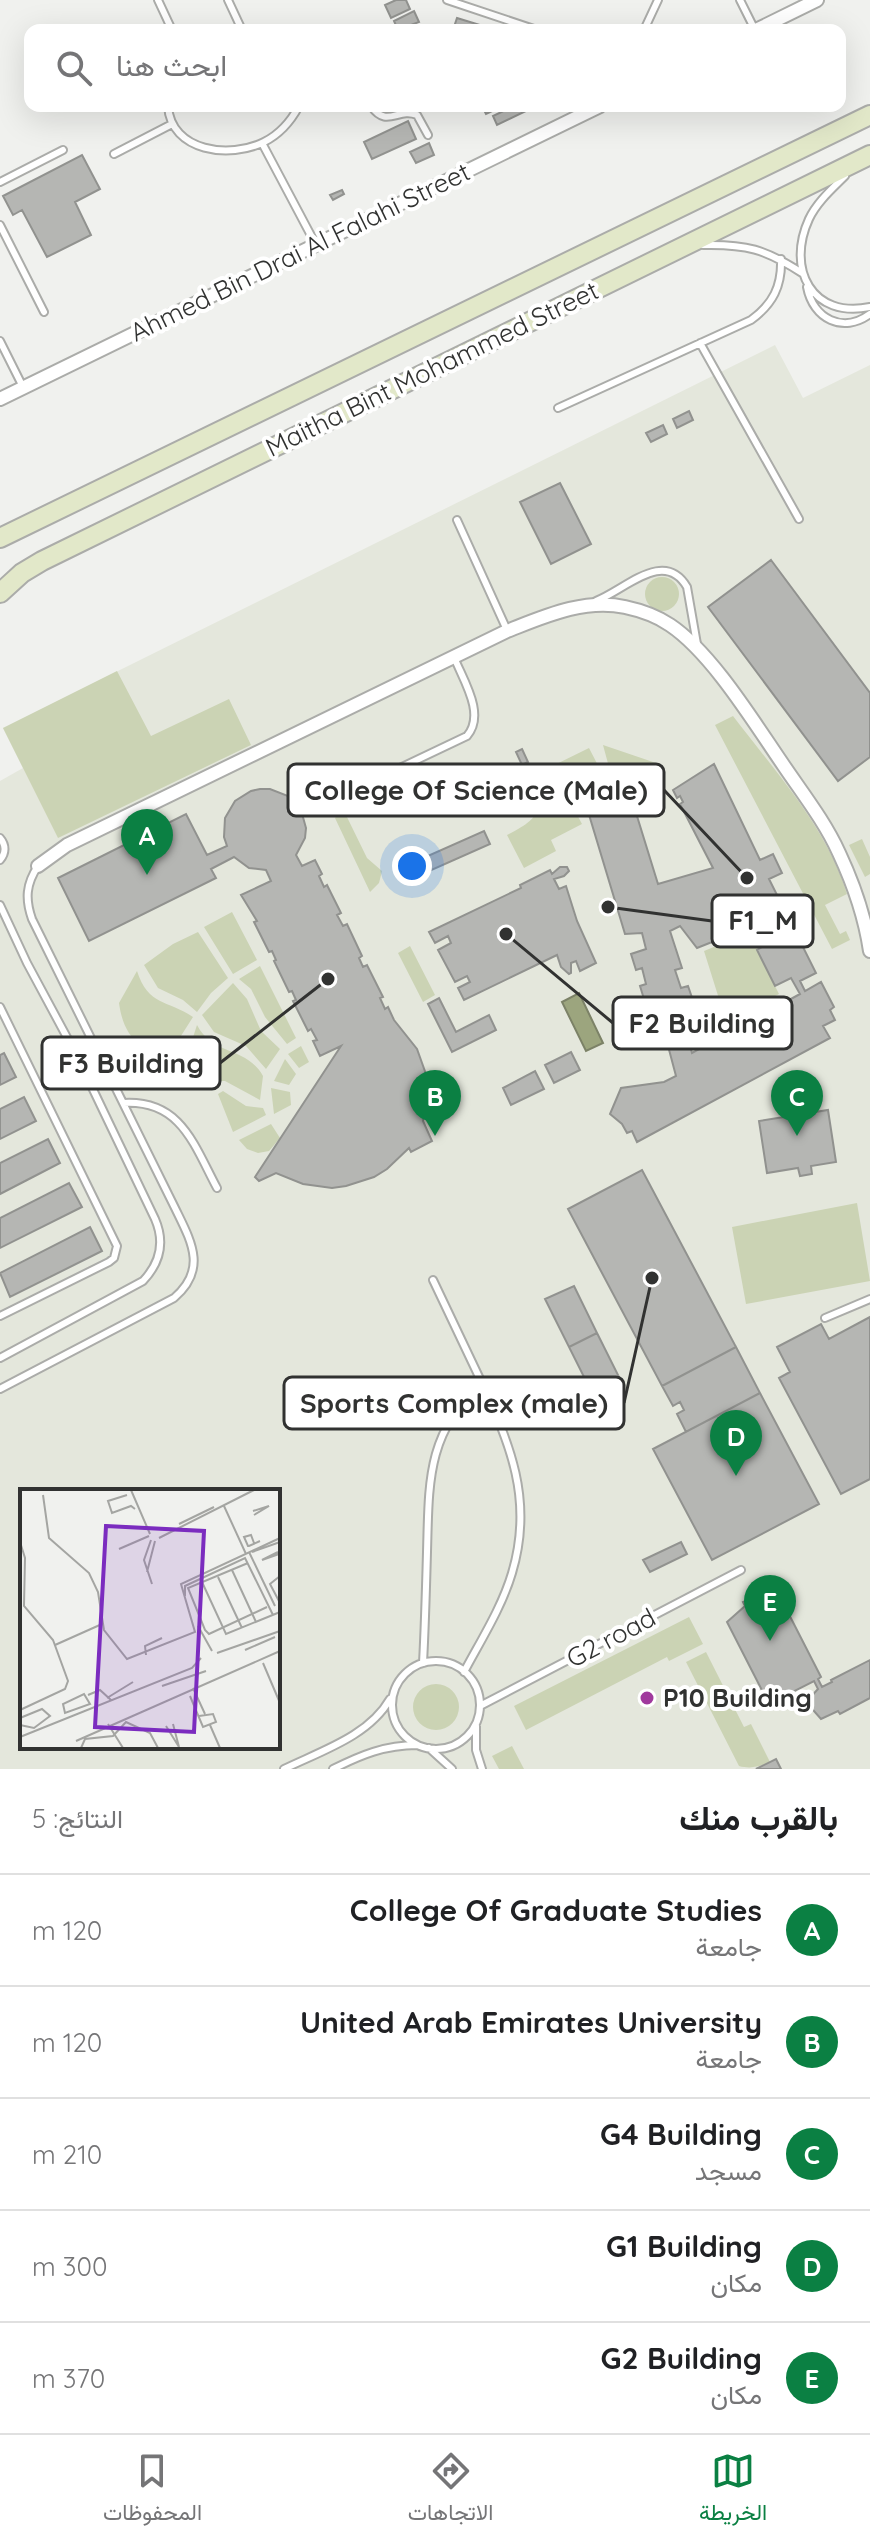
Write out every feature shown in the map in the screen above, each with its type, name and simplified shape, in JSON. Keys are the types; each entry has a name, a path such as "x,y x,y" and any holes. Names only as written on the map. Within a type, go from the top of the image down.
{"main road":[{"name":"Maitha Bint Mohammed Street","path":"0,538 870,115"},
{"name":"Maitha Bint Mohammed Street","path":"0,593 22,573 42,561 866,157"}],"street":[{"path":"767,24 817,0"},
{"name":"Ahmed Bin Drai Al Falahi Street","path":"0,399 588,112"},
{"path":"38,866 67,845 507,631 551,613 585,606 623,606 670,625 699,652 741,703 824,824 865,900 870,951"}],"lane":[{"path":"158,0 169,24"},
{"path":"228,0 239,24"},
{"path":"447,0 519,24"},
{"path":"647,24 658,0"},
{"path":"740,0 752,24"},
{"path":"169,112 172,124 181,136 205,148 235,151 262,143 283,128 295,112"},
{"path":"377,112 387,118 405,112 417,115 428,135"},
{"path":"114,154 172,124"},
{"path":"262,143 316,245"},
{"path":"0,182 63,150"},
{"path":"866,157 814,209 804,232 802,273 814,306 831,321 849,324 870,314"},
{"path":"0,225 44,312"},
{"path":"683,245 746,245 781,259 802,273"},
{"path":"558,408 751,320 762,311 778,288 782,273 781,259"},
{"path":"807,284 820,298 837,308 854,310 870,307"},
{"path":"0,341 23,387"},
{"path":"700,343 799,519"},
{"path":"457,520 507,631"},
{"path":"585,606 651,571 672,572 687,587 699,652"},
{"path":"320,806 467,736 474,725 475,711 454,656"},
{"path":"0,838 5,853 0,860"},
{"path":"0,1389 174,1298 191,1276 194,1256 192,1245 124,1103 32,919 27,906 27,891 30,878 38,866"},
{"path":"0,905 149,1205 161,1240 156,1262 143,1281 0,1358"},
{"path":"0,1007 116,1241 117,1253 109,1262 0,1316"},
{"path":"124,1103 155,1106 175,1118 190,1137 217,1188"},
{"path":"433,1280 504,1430 516,1470 521,1511 512,1572 464,1672"},
{"path":"825,1318 870,1299"},
{"path":"423,1663 429,1489 433,1459 451,1417 482,1383"},
{"name":"G2 road","path":"480,1706 741,1570"},
{"path":"284,1769 364,1728 386,1706 400,1679 410,1669 438,1661 452,1664 464,1672 478,1694 480,1706 476,1723 476,1750 482,1769"},
{"path":"394,1692 392,1704 398,1728 417,1745"},
{"path":"333,1769 388,1746 452,1746 462,1741 476,1723"},
{"path":"429,1748 452,1769"}],"shaded area":[{"path":"775,345 803,398 870,365 870,1769 0,1769 0,781 23,768 3,728"},
{"path":"662,577 674,582 679,594 674,606 662,611 650,606 645,594 650,582"},
{"path":"117,671 151,736 229,699 251,745 58,838 3,728"},
{"path":"733,716 813,823 838,870 847,894 825,905 840,934 846,931 850,940 832,949 715,725"},
{"path":"603,745 656,763 650,788 616,793"},
{"path":"589,748 603,775 566,794 582,824 551,840 556,851 524,868 507,835 526,824 535,813 535,800 526,779"},
{"path":"341,811 346,815 367,858 382,871 379,883 370,892 335,818"},
{"path":"862,839 870,857 870,874 865,877 849,845"},
{"path":"232,912 257,960 233,974 204,927"},
{"path":"198,932 228,978 211,993 197,1012 183,1000 158,988 144,965 173,944"},
{"path":"748,933 752,939 758,937 762,947 757,950 779,994 726,1021 704,951"},
{"path":"410,946 435,995 423,1002 398,953"},
{"path":"260,966 296,1038 287,1044 265,1017 251,989 239,979"},
{"path":"137,971 153,996 193,1017 179,1039 171,1063 143,1047 125,1026 119,1003"},
{"path":"233,983 247,999 261,1031 280,1049 266,1069 246,1046 214,1032 202,1015"},
{"path":"579,993 603,1043 586,1051 562,1002"},
{"path":"197,1025 212,1042 256,1066 263,1076 260,1100 225,1081 200,1081 181,1074"},
{"path":"301,1046 309,1062 299,1068 288,1054"},
{"path":"285,1059 296,1074 289,1085 274,1081"},
{"path":"271,1088 290,1092 291,1105 274,1114"},
{"path":"223,1091 246,1106 263,1108 266,1115 233,1132 218,1094"},
{"path":"271,1124 280,1138 269,1151 258,1153 247,1149 239,1140"},
{"path":"857,1203 870,1281 746,1304 732,1227"},
{"path":"689,1617 703,1644 669,1661 667,1657 526,1730 514,1706"},
{"path":"706,1652 744,1727 751,1724 770,1762 755,1767 739,1766 686,1662"},
{"path":"436,1684 452,1691 459,1707 452,1723 436,1730 420,1723 413,1707 420,1691"},
{"path":"512,1746 524,1769 499,1769 492,1756"}],"building":[{"path":"406,0 410,9 391,18 385,5"},
{"path":"414,11 419,22 395,24 394,21"},
{"path":"457,18 476,24 455,24"},
{"path":"501,112 524,112 497,125 493,116"},
{"path":"408,121 416,139 372,159 364,142"},
{"path":"429,143 434,155 416,163 410,152"},
{"path":"82,155 100,189 75,202 91,235 47,257 22,210 13,215 3,196"},
{"path":"342,190 344,194 333,200 330,195"},
{"path":"689,411 693,420 677,428 673,419"},
{"path":"663,425 667,434 651,442 646,433"},
{"path":"560,483 591,544 551,564 520,502"},
{"path":"771,560 870,693 870,757 838,781 708,607"},
{"path":"522,749 528,762 522,765 516,752"},
{"path":"714,764 760,860 773,854 782,873 769,879 816,973 800,981 805,991 821,982 834,1007 830,1010 835,1020 823,1026 830,1038 637,1142 632,1131 627,1133 610,1114 621,1088 664,1082 676,1076 667,1042 658,1045 640,986 646,984 642,968 636,970 631,954 646,949 642,933 625,934 587,808 632,800 658,884 713,868 680,804 683,802 680,796 677,798 673,790","holes":["732,901 752,940 758,937 762,947 757,950 775,986 791,978 800,994 692,1053 686,1031 701,1024 688,986 681,988 675,970 682,968 670,931 680,926 697,948 732,934 727,903"]},
{"path":"260,789 270,789 288,796 301,810 306,828 305,838 296,855 302,866 315,860 324,887 327,885 341,913 337,915 343,926 347,924 362,956 359,958 363,967 367,965 383,997 380,998 385,1009 388,1007 394,1020 417,1049 427,1077 423,1121 432,1141 411,1152 409,1148 374,1177 346,1186 332,1188 303,1184 276,1173 259,1181 255,1177 341,1046 320,1056 313,1041 317,1040 311,1029 308,1031 293,1001 296,1000 292,991 289,992 272,951 269,952 254,922 257,921 241,895 271,881 266,870 249,868 234,857 211,869 216,878 89,941 58,878 186,814 207,855 227,846 225,818 235,801"},
{"path":"484,831 490,844 427,872 421,859"},
{"path":"560,867 567,867 569,871 554,879 559,889 566,886 577,921 596,963 580,971 576,961 571,963 569,974 561,967 557,955 464,1000 458,988 470,982 467,976 455,982 438,950 451,943 448,936 435,943 429,932 521,888 520,885 550,870 552,874"},
{"path":"439,998 456,1032 489,1015 496,1030 452,1052 428,1004"},
{"path":"571,1052 580,1070 554,1083 545,1065"},
{"path":"4,1053 16,1077 0,1085 0,1055"},
{"path":"535,1071 544,1089 511,1105 503,1088"},
{"path":"24,1097 36,1121 0,1139 0,1109"},
{"path":"828,1110 836,1162 811,1166 812,1174 800,1176 798,1168 767,1173 759,1121"},
{"path":"48,1139 60,1163 0,1194 0,1163"},
{"path":"642,1170 736,1347 662,1386 568,1209"},
{"path":"69,1183 82,1207 0,1248 0,1218"},
{"path":"90,1227 102,1251 10,1297 0,1273"},
{"path":"574,1286 597,1333 569,1347 545,1299"},
{"path":"870,1317 870,1479 841,1494 779,1378 790,1372 777,1347 821,1324 829,1339"},
{"path":"597,1333 621,1381 593,1395 569,1347"},
{"path":"736,1347 760,1393 686,1432 677,1414 684,1410 680,1402 673,1406 662,1386"},
{"path":"760,1393 819,1504 712,1560 653,1449"},
{"path":"681,1542 687,1554 650,1572 643,1560"},
{"path":"776,1589 821,1677 818,1679 822,1687 870,1660 870,1698 840,1714 838,1711 821,1719 806,1702 818,1689 814,1681 769,1704 727,1622 745,1606 743,1602"},
{"path":"776,1759 781,1769 756,1769"}],"place":[{"name":"College Of Graduate Studies","path":"147,875"},
{"name":"College Of Science (Male)","path":"747,878"},
{"name":"F1_M","path":"608,907"},
{"name":"F2 Building","path":"506,934"},
{"name":"F3 Building","path":"328,979"},
{"name":"United Arab Emirates University","path":"435,1136"},
{"name":"G4 Building","path":"797,1136"},
{"name":"Sports Complex (male)","path":"652,1278"},
{"name":"G1 Building","path":"736,1476"},
{"name":"G2 Building","path":"770,1641"},
{"name":"P10 Building","path":"647,1698"}]}
